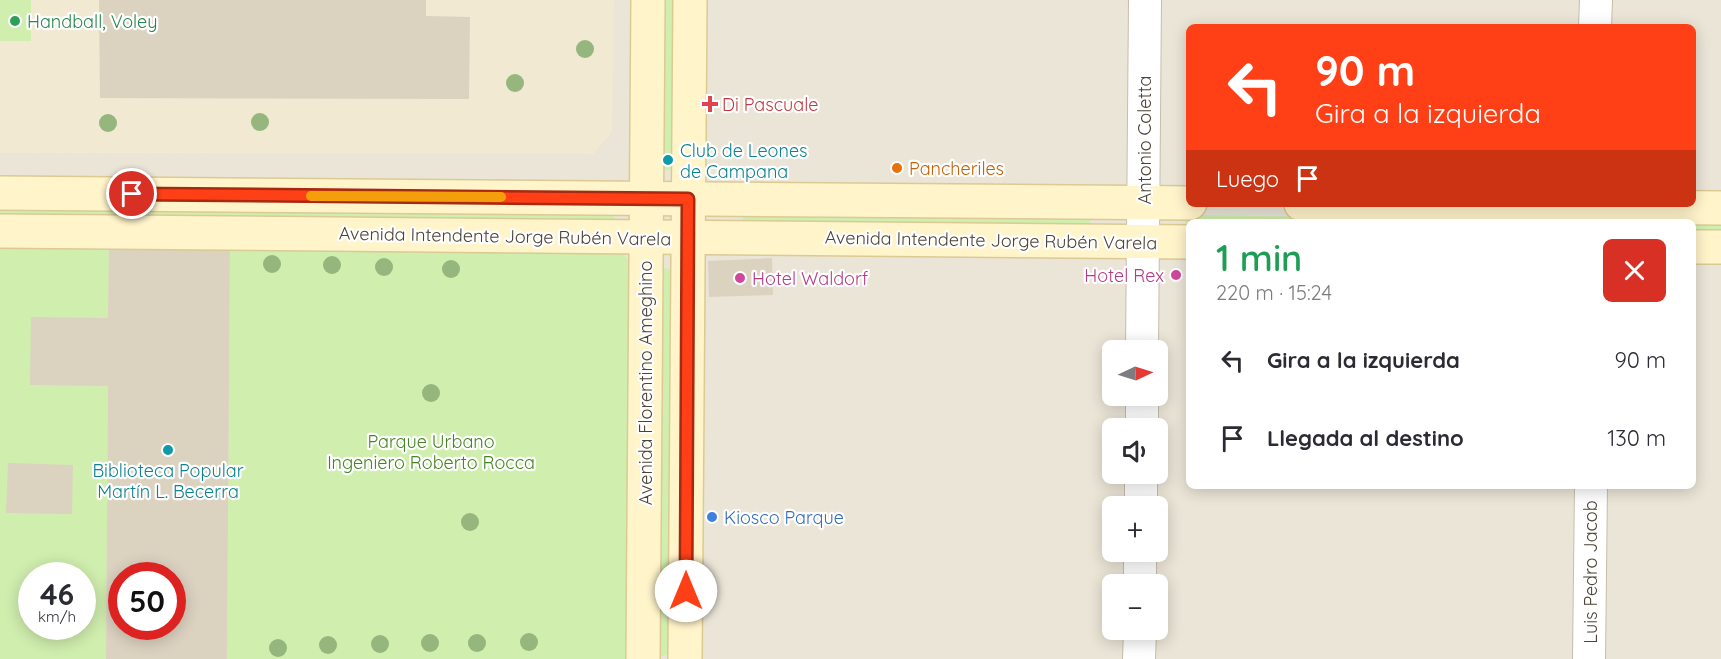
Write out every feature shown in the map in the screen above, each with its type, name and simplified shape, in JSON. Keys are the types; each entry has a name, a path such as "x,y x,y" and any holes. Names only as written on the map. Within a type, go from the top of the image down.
{"main road":[{"name":"Avenida Florentino Ameghino","path":"643,659 648,0"},
{"path":"685,659 690,0"},
{"name":"Avenida Intendente Jorge Rubén Varela","path":"0,193 1186,203"},
{"path":"1426,207 1593,211 1721,208"},
{"name":"Avenida Intendente Jorge Rubén Varela","path":"0,231 1186,242"},
{"path":"1696,247 1721,247"}],"street":[{"name":"Antonio Coletta","path":"1142,340 1145,0"},
{"path":"1596,0 1596,24"},
{"name":"Luis Pedro Jacob","path":"1589,659 1591,489"},
{"path":"1139,659 1140,640"}],"shaded area":[{"path":"0,0 1721,0 1721,659 0,659"},
{"path":"0,0 614,0 612,132 593,154 0,153"}],"green space":[{"name":"Handball, Voley","path":"0,0 31,0 31,41 0,41"},
{"path":"662,0 676,0 673,168 668,171 662,168"},
{"path":"0,206 613,213 615,218 613,223 0,221"},
{"path":"745,214 1083,217 1089,219 1091,224 1089,229 745,224 742,219"},
{"path":"1194,215 1460,219 1187,219"},
{"path":"1721,220 1721,235 1696,234 1696,222"},
{"path":"109,243 106,659 0,659 0,244"},
{"name":"Parque Urbano Ingeniero Roberto Rocca","path":"230,243 610,248 625,256 635,270 627,659 227,659"},
{"path":"666,268 671,270 674,276 670,649 668,654 663,656 658,654 661,270"}],"building":[{"path":"99,0 426,0 426,16 470,17 469,99 100,98"},
{"name":"Biblioteca Popular Martín L. Becerra","path":"109,243 230,243 227,659 106,659 108,386 30,385 31,317 108,318"},
{"name":"Hotel Waldorf","path":"772,258 773,295 709,297 708,261"},
{"path":"8,463 73,465 72,514 6,513"}],"slow traffic":[{"path":"311,196 501,197"}],"place":[{"name":"Handball, Voley","path":"15,21"},
{"name":"Di Pascuale","path":"710,104"},
{"name":"Club de Leones de Campana","path":"668,160"},
{"name":"Pancheriles","path":"897,168"},
{"name":"Hotel Rex","path":"1176,275"},
{"name":"Hotel Waldorf","path":"740,278"},
{"name":"Biblioteca Popular Martín L. Becerra","path":"168,450"},
{"name":"Kiosco Parque","path":"712,517"}],"route":[{"path":"132,194 688,199 686,591"}]}
